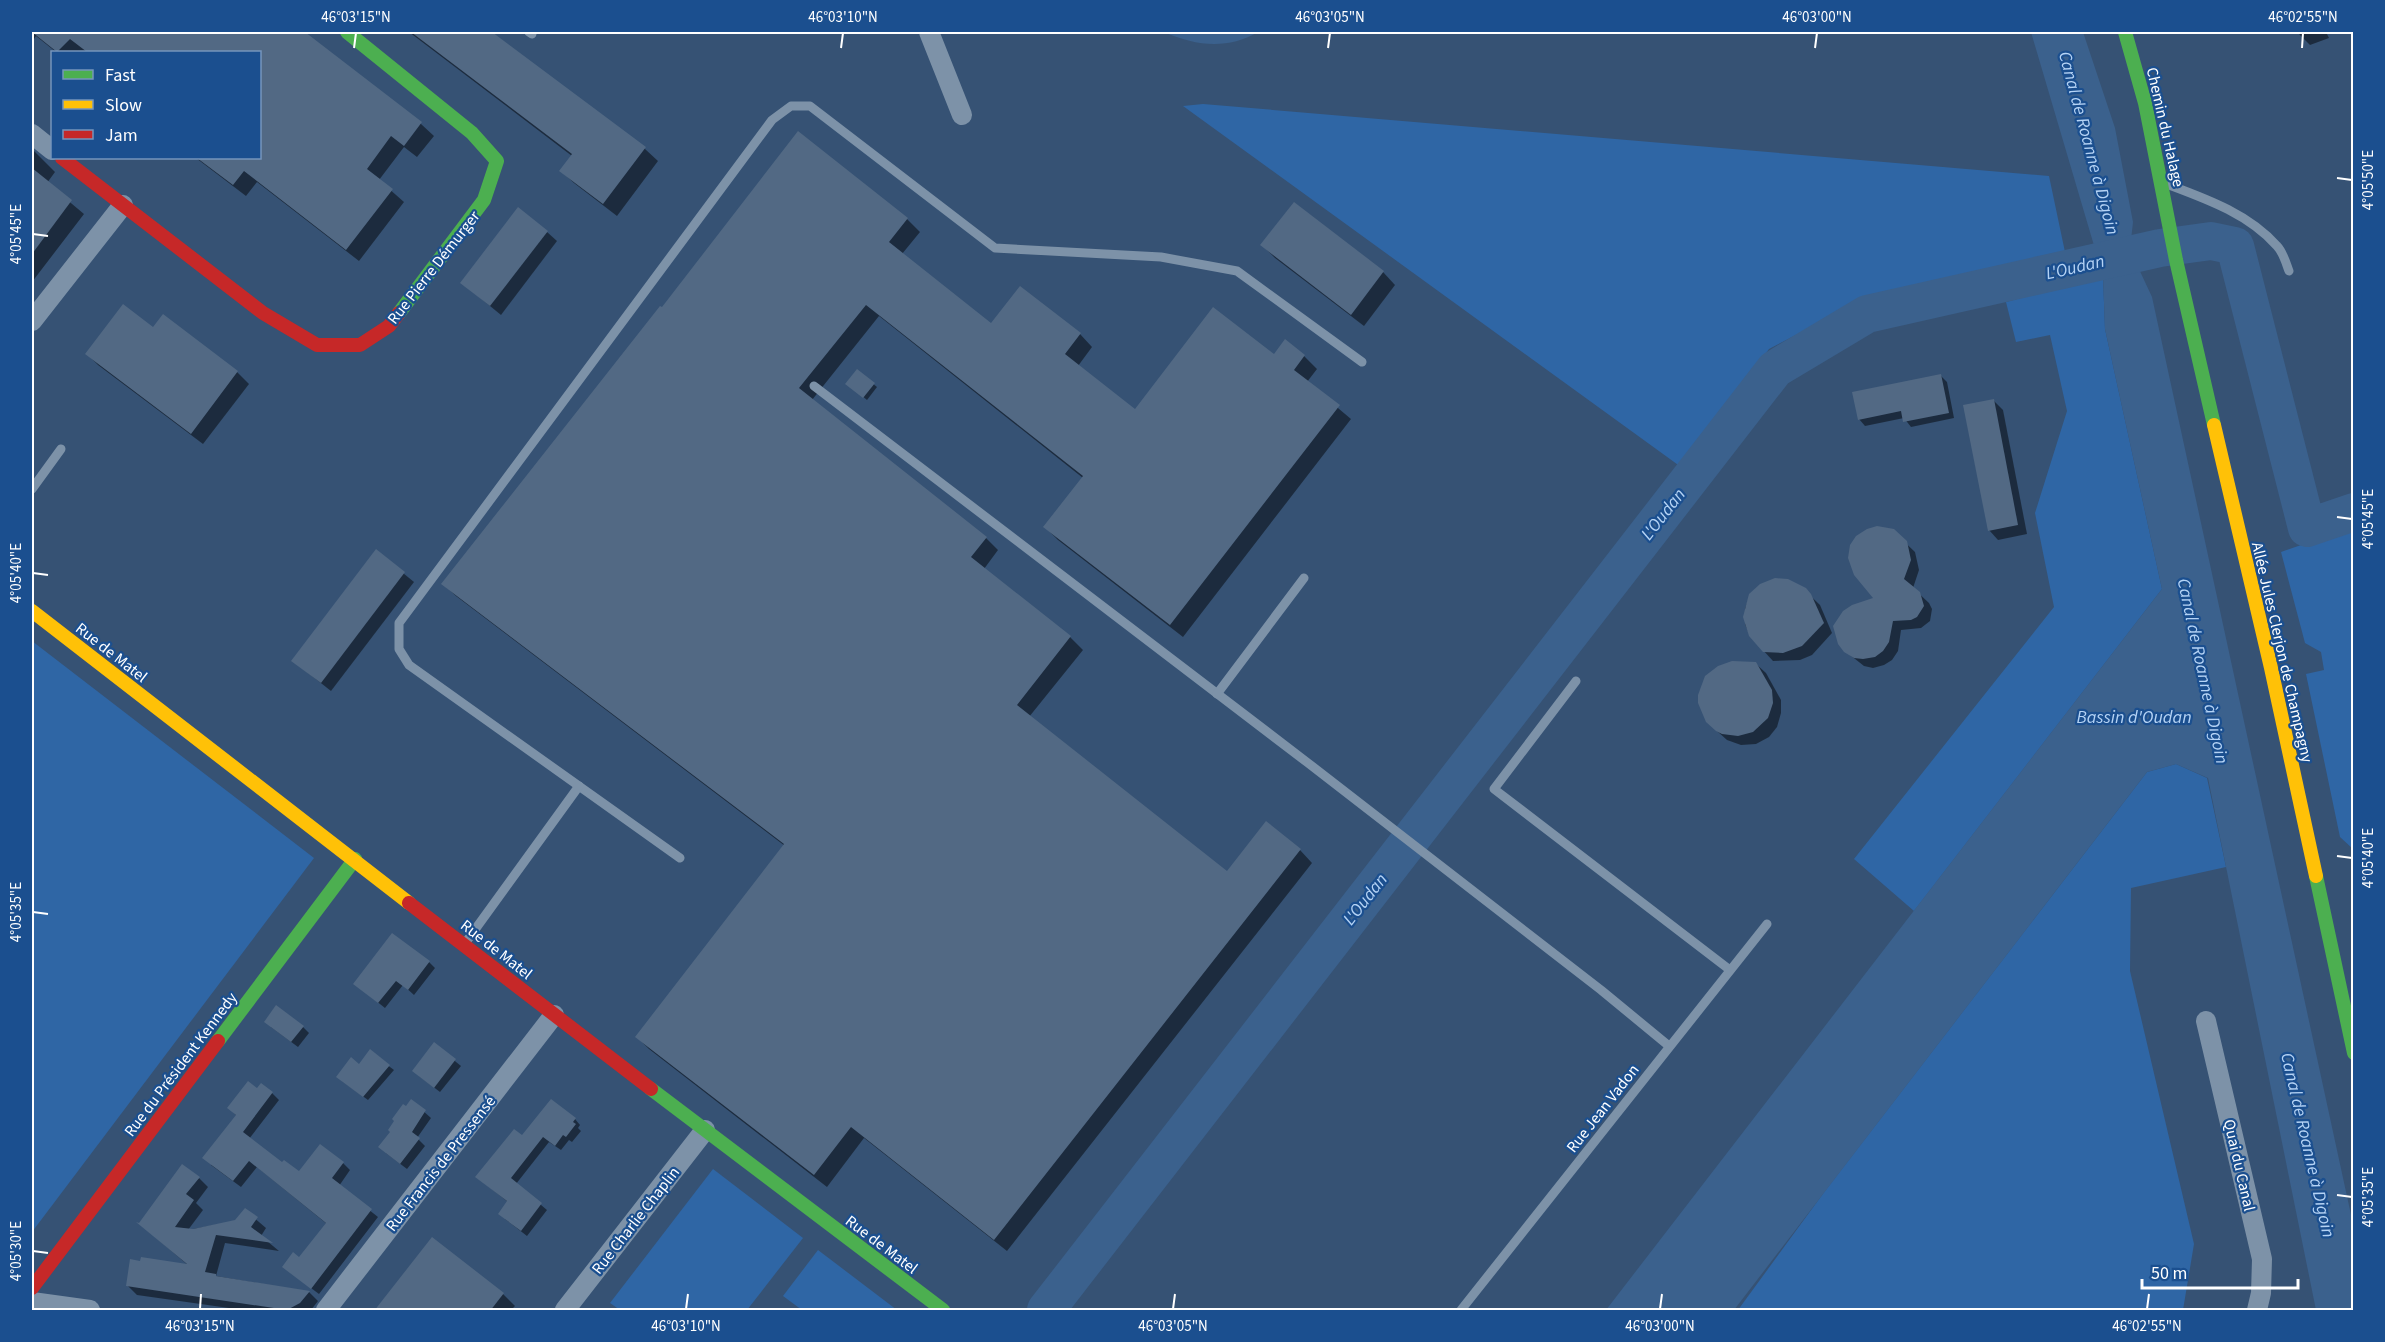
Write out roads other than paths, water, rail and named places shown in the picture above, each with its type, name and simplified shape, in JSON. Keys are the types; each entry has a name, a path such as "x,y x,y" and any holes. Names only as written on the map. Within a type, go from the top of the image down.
{"street":[{"name":"Rue Pierre Démurger","path":"63,159 263,313 317,345 360,345 389,326 484,200 497,161 472,133 347,32"},
{"path":"929,32 962,115"},
{"name":"Chemin du Halage","path":"2125,32 2142,93 2176,260"},
{"path":"32,134 51,149"},
{"path":"32,321 123,205"},
{"name":"Allée Jules Clerjon de Champagny","path":"2176,260 2271,668 2354,1053"},
{"name":"Rue de Matel","path":"32,611 554,1015 943,1311"},
{"name":"Rue du Président Kennedy","path":"32,1288 355,859"},
{"name":"Rue Francis de Pressensé","path":"326,1311 554,1015"},
{"name":"Quai du Canal","path":"2206,1020 2262,1258 2261,1293 2257,1311"},
{"name":"Rue Charlie Chaplin","path":"566,1311 705,1130"},
{"path":"32,1302 90,1311"}],"lane":[{"path":"680,858 409,665 399,649 399,622 772,120 791,106 810,106 995,248 1161,256 1236,271 1362,362"},
{"path":"2162,183 2217,203 2250,224 2278,247 2289,271"},
{"path":"814,386 1601,990 1670,1046"},
{"path":"32,489 61,449"},
{"path":"1217,694 1304,578"},
{"path":"1576,681 1494,789 1730,970"},
{"path":"465,944 579,786"},
{"name":"Rue Jean Vadon","path":"1461,1311 1767,924"}],"water":[{"path":"1164,32 1258,32 1235,42 1211,44 1176,37"},
{"path":"2031,32 2083,32 2115,128 2133,222 2131,240 2138,267 2152,297 2353,1224 2353,1310 2316,1310 2208,778 2176,764 2147,772 1734,1310 1606,1310 2162,589 2105,329 2103,276"}],"waterway":[{"name":"L'Oudan","path":"1046,1310 1775,369 1867,314 2160,248 2211,241 2235,246 2307,528 2354,512"}],"water label":[{"name":"Canal de Roanne à Digoin","path":"2089,143"},
{"name":"Canal de Roanne à Digoin","path":"2203,671"},
{"name":"Bassin d'Oudan","path":"2134,717"},
{"name":"Canal de Roanne à Digoin","path":"2308,1145"}]}
